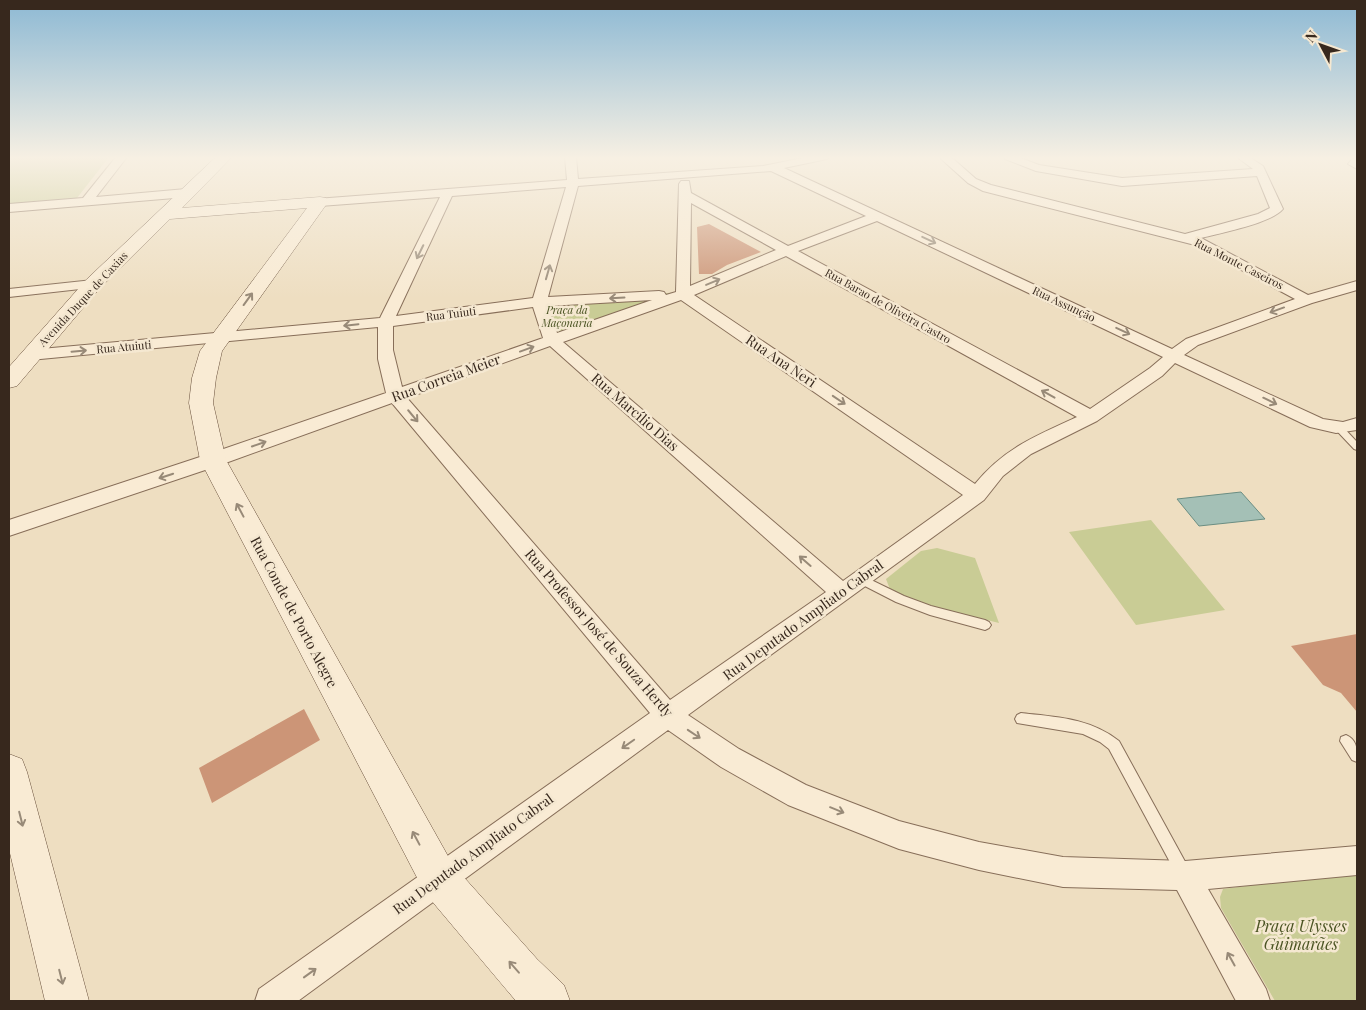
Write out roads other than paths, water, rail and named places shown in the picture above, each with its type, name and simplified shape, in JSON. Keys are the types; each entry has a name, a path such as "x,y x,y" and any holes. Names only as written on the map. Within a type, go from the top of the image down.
{"main road":[{"name":"Avenida Duque de Caxias","path":"9,381 93,284 175,204"},
{"path":"165,214 292,204"},
{"name":"Rua Conde de Porto Alegre","path":"318,204 211,351 204,378 201,403 213,460 438,879 520,975 548,1001"},
{"path":"9,772 67,1001"}],"street":[{"path":"9,208 59,204"},
{"name":"Rua Professor José de Souza Herdy","path":"442,204 386,322 384,337 386,355 389,374 396,396 668,716 730,758 798,795 900,835 978,856 1063,872 1185,876 1357,860"},
{"path":"552,340 539,302 567,204"},
{"path":"683,294 696,223 689,204"},
{"name":"Rua Barao de Oliveira Castro","path":"701,204 1091,417"},
{"name":"Rua Assunção","path":"853,204 1302,417 1339,428 1357,424"},
{"name":"Rua Monte Caseiros","path":"1052,204 1187,238 1210,246 1307,300"},
{"path":"1187,238 1262,217 1277,210 1274,204"},
{"path":"696,223 721,215"},
{"name":"Rua Correia Meier","path":"9,528 213,460 683,294 786,251 879,216"},
{"path":"9,293 93,284"},
{"name":"Rua Deputado Ampliato Cabral","path":"271,1001 438,879 977,495 996,471 1024,450 1091,417 1156,372 1174,355 1192,342 1307,300 1357,285"},
{"name":"Rua Tuiuti","path":"219,339 386,322 539,302 683,294"},
{"name":"Rua Ana Neri","path":"683,294 977,495"},
{"name":"Rua Atuiuti","path":"30,355 219,339"},
{"name":"Rua Marcílio Dias","path":"552,340 842,593"},
{"path":"1185,876 1254,1001"}],"lane":[{"path":"1339,428 1357,447"},
{"path":"860,579 923,608 985,625"},
{"path":"1021,719 1091,729 1107,738 1114,745 1185,876"},
{"path":"1346,741 1357,756"}],"water":[{"path":"1241,492 1265,519 1199,526 1177,499"}],"park label":[{"name":"Praça da Maçonaria","path":"567,316"},
{"name":"Praça Ulysses Guimarães","path":"1301,935"}]}
